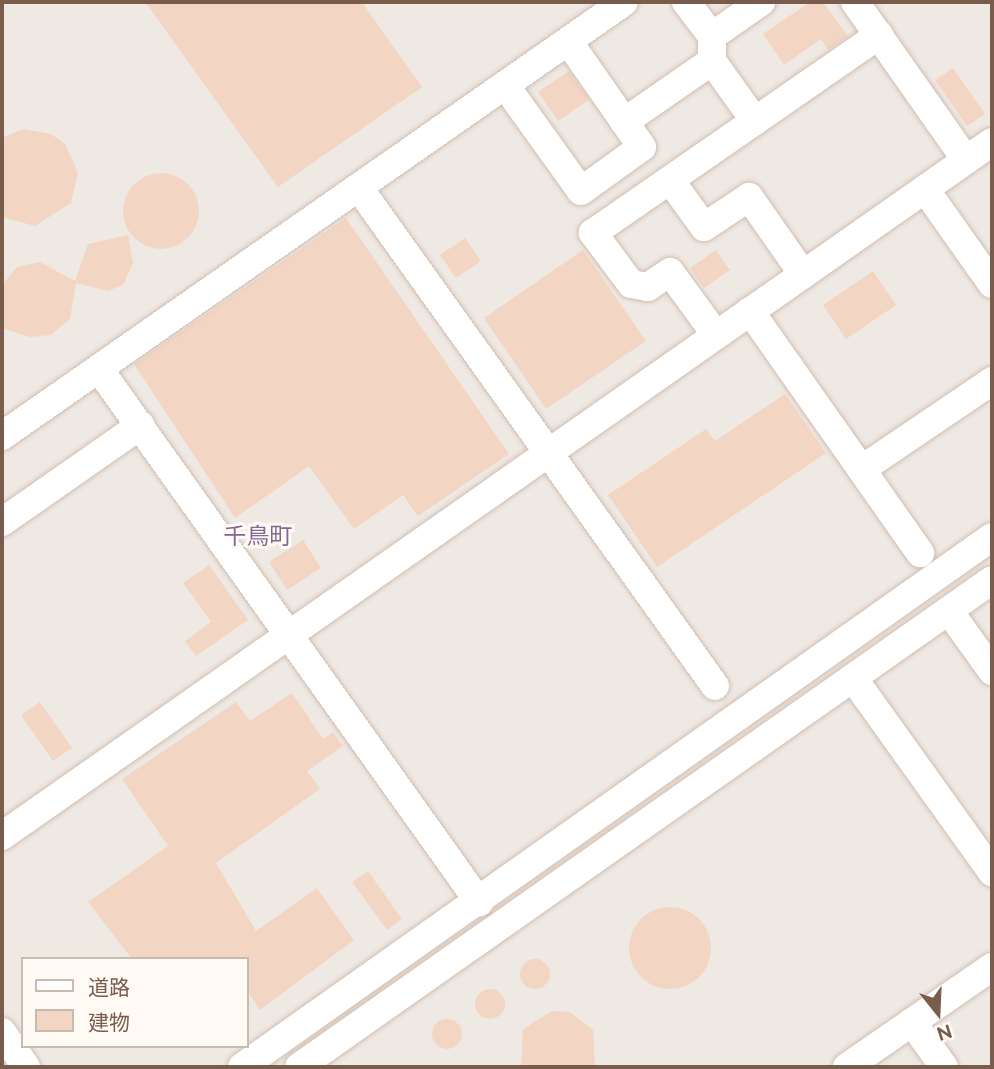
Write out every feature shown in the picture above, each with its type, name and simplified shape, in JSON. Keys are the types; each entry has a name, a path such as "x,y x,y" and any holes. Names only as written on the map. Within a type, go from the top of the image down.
{"street":[{"path":"2,436 624,2"},
{"path":"686,2 755,121"},
{"path":"624,122 712,49 761,2"},
{"path":"855,2 966,160"},
{"path":"716,335 670,272 648,287 631,284 593,233 879,35"},
{"path":"505,85 581,191 642,146 568,41"},
{"path":"2,836 992,142"},
{"path":"670,180 704,227 749,197 803,274"},
{"path":"359,188 715,686"},
{"path":"925,189 992,284"},
{"path":"750,311 920,553"},
{"path":"99,369 479,902"},
{"path":"862,469 992,381"},
{"path":"2,522 141,425"},
{"path":"242,1067 992,537"},
{"path":"299,1067 992,580"},
{"path":"949,611 992,671"},
{"path":"853,678 992,872"},
{"path":"847,1067 992,967"},
{"path":"912,1022 944,1067"},
{"path":"2,1032 26,1067"}],"shaded area":[{"path":"2,2 992,2 992,1067 2,1067"}],"building":[{"path":"145,2 362,2 422,87 278,187"},
{"path":"810,2 823,2 848,36 828,50 821,39 784,65 763,34"},
{"path":"953,68 985,114 967,126 935,80"},
{"path":"569,71 589,100 558,121 538,92"},
{"path":"23,129 51,134 65,144 78,173 71,203 35,226 2,217 2,138"},
{"path":"161,173 176,176 188,184 196,196 199,211 196,226 188,238 176,246 161,249 146,246 134,238 126,226 123,211 126,196 134,184 146,176"},
{"path":"346,218 509,454 418,516 403,495 354,529 309,466 235,518 134,364"},
{"path":"128,235 133,263 123,285 108,291 76,283 70,319 51,335 29,337 2,328 2,285 17,267 40,262 75,281 88,244"},
{"path":"465,238 481,261 456,278 440,255"},
{"path":"583,250 646,341 546,409 484,318"},
{"path":"716,250 730,270 704,288 690,268"},
{"path":"873,271 896,305 846,339 823,305"},
{"path":"785,394 826,453 657,567 608,495 706,429 715,441"},
{"path":"303,540 321,568 287,590 269,562"},
{"path":"209,565 248,620 196,656 185,641 211,622 183,583"},
{"path":"292,693 323,739 333,732 343,746 307,771 320,789 216,863 256,931 317,888 354,940 260,1010 248,992 248,957 130,957 88,902 168,846 122,779 236,702 250,721"},
{"path":"40,702 72,748 53,761 21,715"},
{"path":"368,871 402,919 387,930 352,882"},
{"path":"670,907 686,910 699,919 708,932 711,948 708,964 699,977 686,986 670,989 654,986 641,977 632,964 629,948 632,932 641,919 654,910"},
{"path":"535,959 546,963 550,974 546,985 535,989 524,985 520,974 524,963"},
{"path":"490,989 501,993 505,1004 501,1015 490,1019 479,1015 475,1004 479,993"},
{"path":"552,1011 570,1012 593,1030 595,1067 521,1067 523,1029"},
{"path":"447,1019 458,1023 462,1034 458,1045 447,1049 436,1045 432,1034 436,1023"}],"district":[{"name":"千鳥町","path":"258,536"}]}
